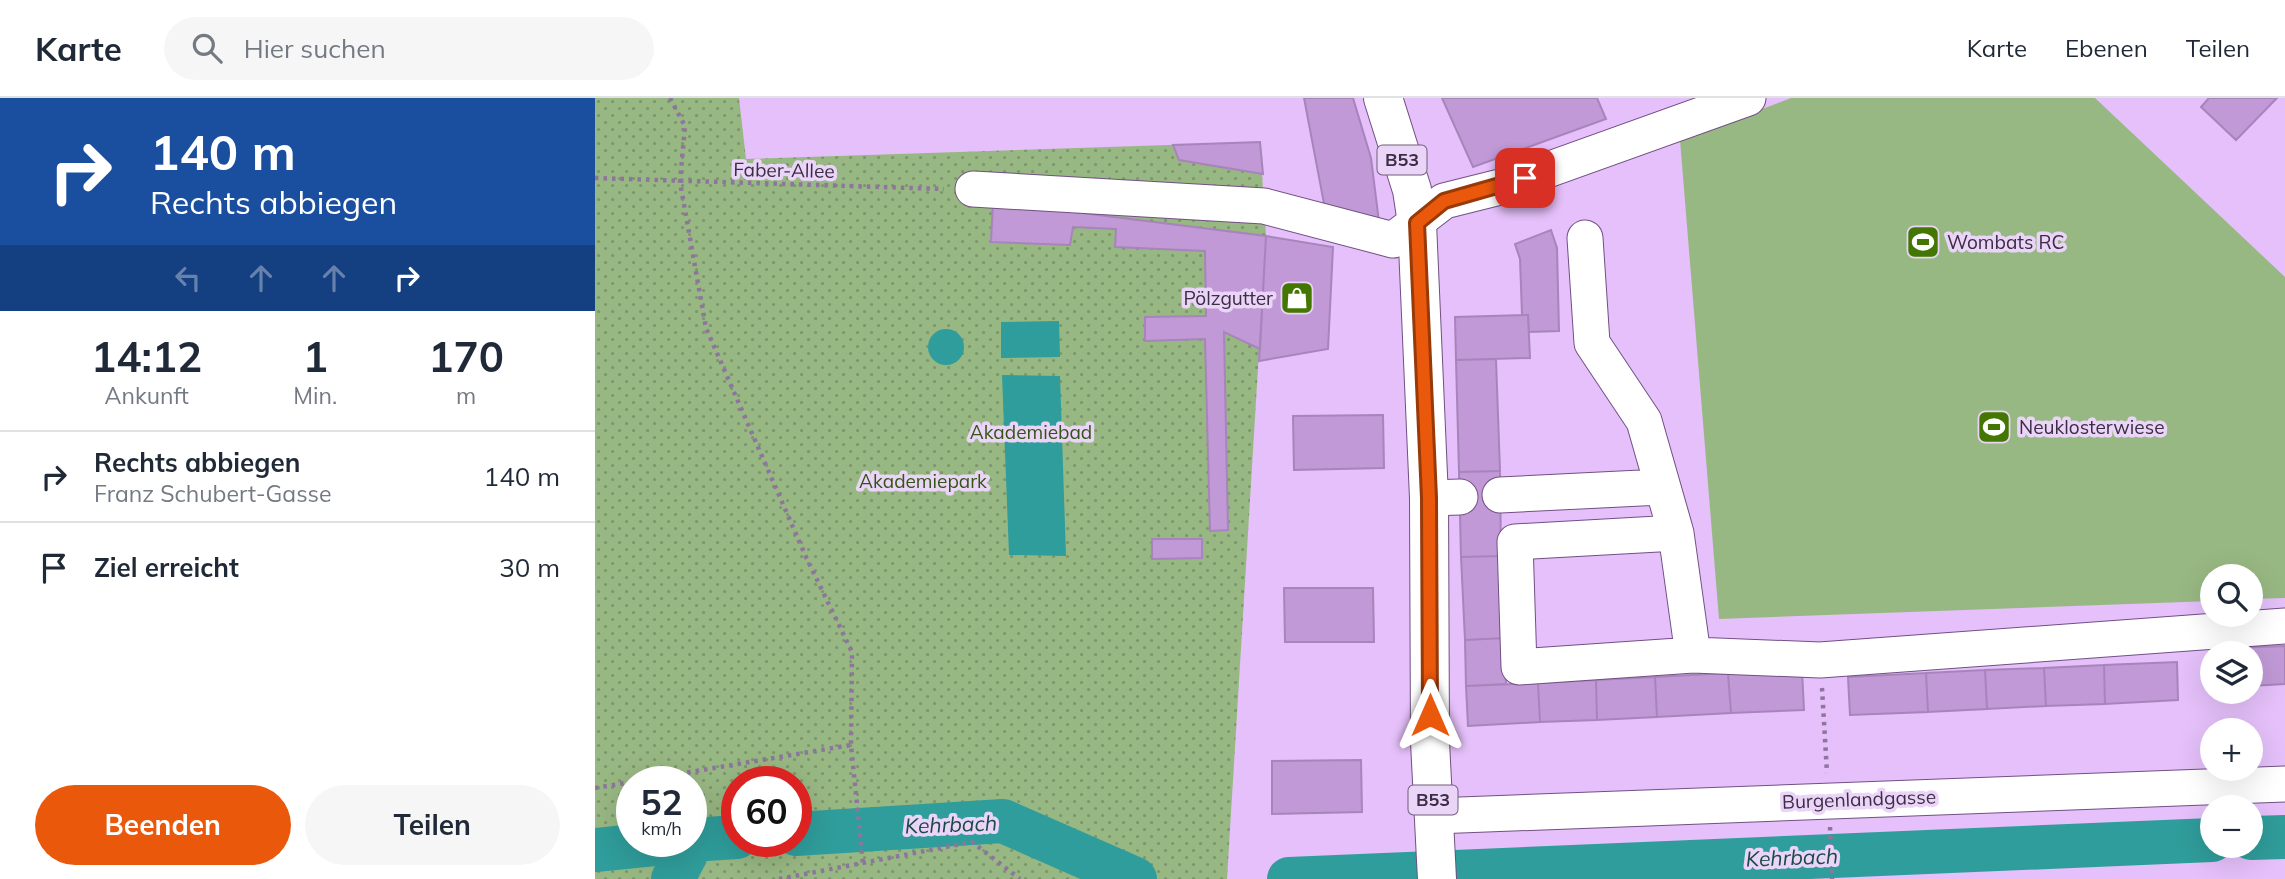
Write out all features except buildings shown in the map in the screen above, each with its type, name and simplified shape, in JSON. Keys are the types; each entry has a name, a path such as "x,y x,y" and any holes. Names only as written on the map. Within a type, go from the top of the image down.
{"main road":[{"name":"B53","path":"1383,98 1412,190 1445,498 1430,742 1437,869"}],"street":[{"path":"973,189 1264,206 1393,240 1444,201 1500,187 1748,98"},
{"path":"1585,239 1592,344 1644,421 1676,533 1693,655"},
{"path":"1500,495 1661,487"},
{"path":"1676,533 1515,542 1519,667 1693,655 1820,660 2285,626"},
{"name":"Burgenlandgasse","path":"1434,816 2285,784"}],"path":[{"path":"670,98 685,125 680,181 706,327 806,557 852,652 851,746 863,864"},
{"name":"Faber-Allee","path":"595,178 973,189"},
{"path":"1820,660 1829,800"},
{"path":"595,788 851,746"},
{"path":"1831,841 1832,879"},
{"path":"779,879 972,842 1020,879"}],"green space":[{"name":"Akademiepark","path":"595,98 739,98 746,159 1260,142 1266,236 1227,879 595,879"},
{"name":"Neuklosterwiese","path":"1791,98 2095,98 2285,277 2285,598 2263,599 2263,564 2200,564 2200,601 1719,619 1680,140"}],"shaded area":[{"path":"1059,321 1060,357 1001,358 1001,322"},
{"path":"946,329 959,334 964,347 959,360 946,365 933,360 928,347 933,334"},
{"path":"1002,375 1060,376 1066,556 1009,555"}],"waterway":[{"name":"Kehrbach","path":"812,833 1003,821 1135,879"},
{"name":"Kehrbach","path":"2263,838 2285,837"},
{"name":"Kehrbach","path":"707,839 721,838"},
{"name":"Kehrbach","path":"1289,879 2200,841"},
{"name":"Kehrbach","path":"595,850 616,848"},
{"path":"673,879 684,857"}],"place":[{"name":"Wombats RC","path":"1923,242"},
{"name":"Pölzgutter","path":"1297,298"},
{"name":"Neuklosterwiese","path":"1994,427"}],"route":[{"path":"1430,715 1429,498 1417,223 1444,201 1525,178"}],"park label":[{"name":"Akademiebad","path":"1031,432"}]}
